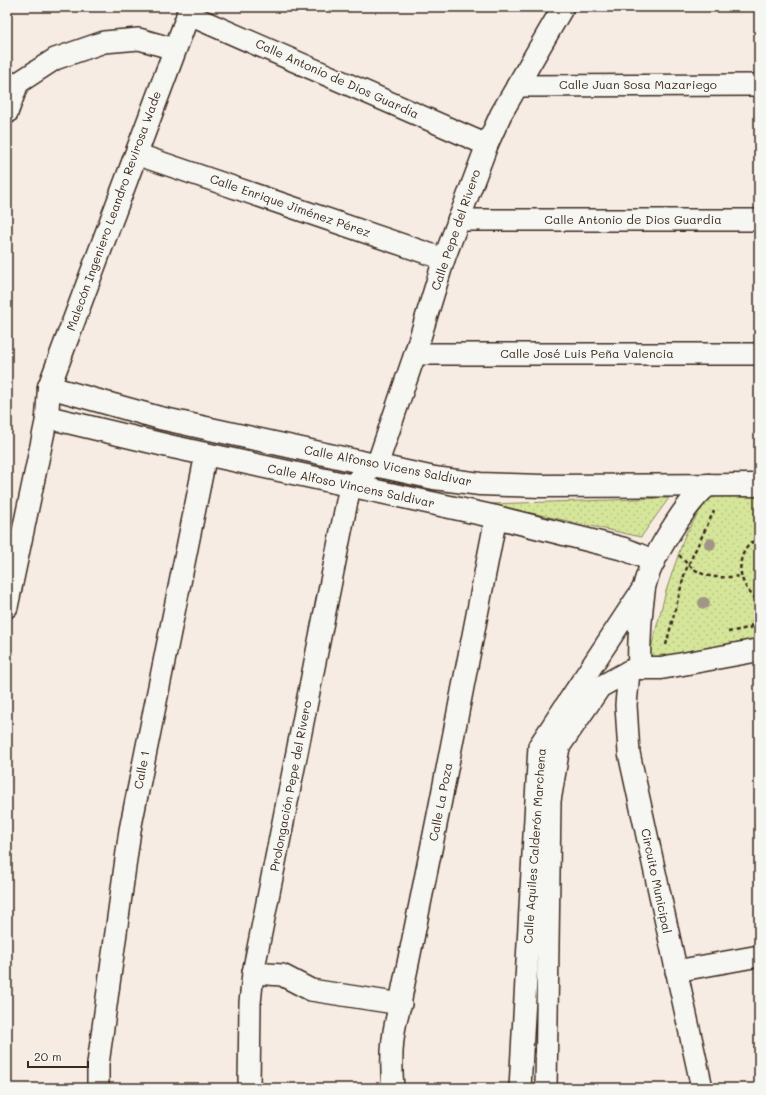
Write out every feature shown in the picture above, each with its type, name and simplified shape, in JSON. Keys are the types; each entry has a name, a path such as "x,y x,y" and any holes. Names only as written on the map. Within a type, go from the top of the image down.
{"main road":[{"name":"Malecón Ingeniero Leandro Revirosa Wade","path":"46,417 50,387 189,10"},
{"name":"Calle Alfonso Vicens Saldivar","path":"50,387 160,418 434,478 480,484 541,486 759,485"},
{"name":"Calle Alfoso Vincens Saldivar","path":"46,417 206,454 496,517 624,549 654,561"},
{"name":"Circuito Municipal","path":"634,670 639,641 644,587 654,561 681,515 699,492 708,485"},
{"path":"634,670 661,668 759,652"}],"street":[{"name":"Calle Pepe del Rivero","path":"377,466 415,354 444,259 487,144 501,114 563,7"},
{"name":"Calle Antonio de Dios Guardia","path":"189,10 487,144"},
{"path":"7,113 18,83 55,59 104,42 140,39 174,49"},
{"name":"Calle Juan Sosa Mazariego","path":"517,86 759,85"},
{"name":"Calle Enrique Jiménez Pérez","path":"136,154 444,259"},
{"name":"Calle Antonio de Dios Guardia","path":"458,220 759,220"},
{"name":"Calle José Luis Peña Valencia","path":"415,354 759,354"},
{"path":"7,607 46,417"},
{"name":"Calle 1","path":"98,1088 98,1064 130,830 206,454"},
{"path":"350,486 377,466"},
{"name":"Prolongación Pepe del Rivero","path":"249,1088 250,1003 253,973 350,486"},
{"name":"Calle La Poza","path":"393,1088 391,1065 396,1020 401,1004 496,517"},
{"name":"Calle Aquiles Calderón Marchena","path":"520,1088 539,746 644,587"},
{"name":"Calle Aquiles Calderón Marchena","path":"546,1088 550,801 559,747 600,688 634,670"},
{"name":"Circuito Municipal","path":"634,670 626,704 629,753 702,1088"},
{"path":"676,971 759,956"},
{"path":"253,973 282,975 311,990 401,1004"}],"path":[{"path":"672,644 666,645 685,572 708,521 716,508"},
{"path":"759,537 756,538 744,551 740,566 741,576 749,591 759,601"},
{"path":"668,538 688,565 708,576 719,578 741,576"},
{"path":"750,628 759,608"},
{"path":"728,632 759,626"}],"green space":[{"path":"759,491 759,638 648,660 666,591 685,535 710,495"},
{"path":"669,498 641,537 490,504"}]}
